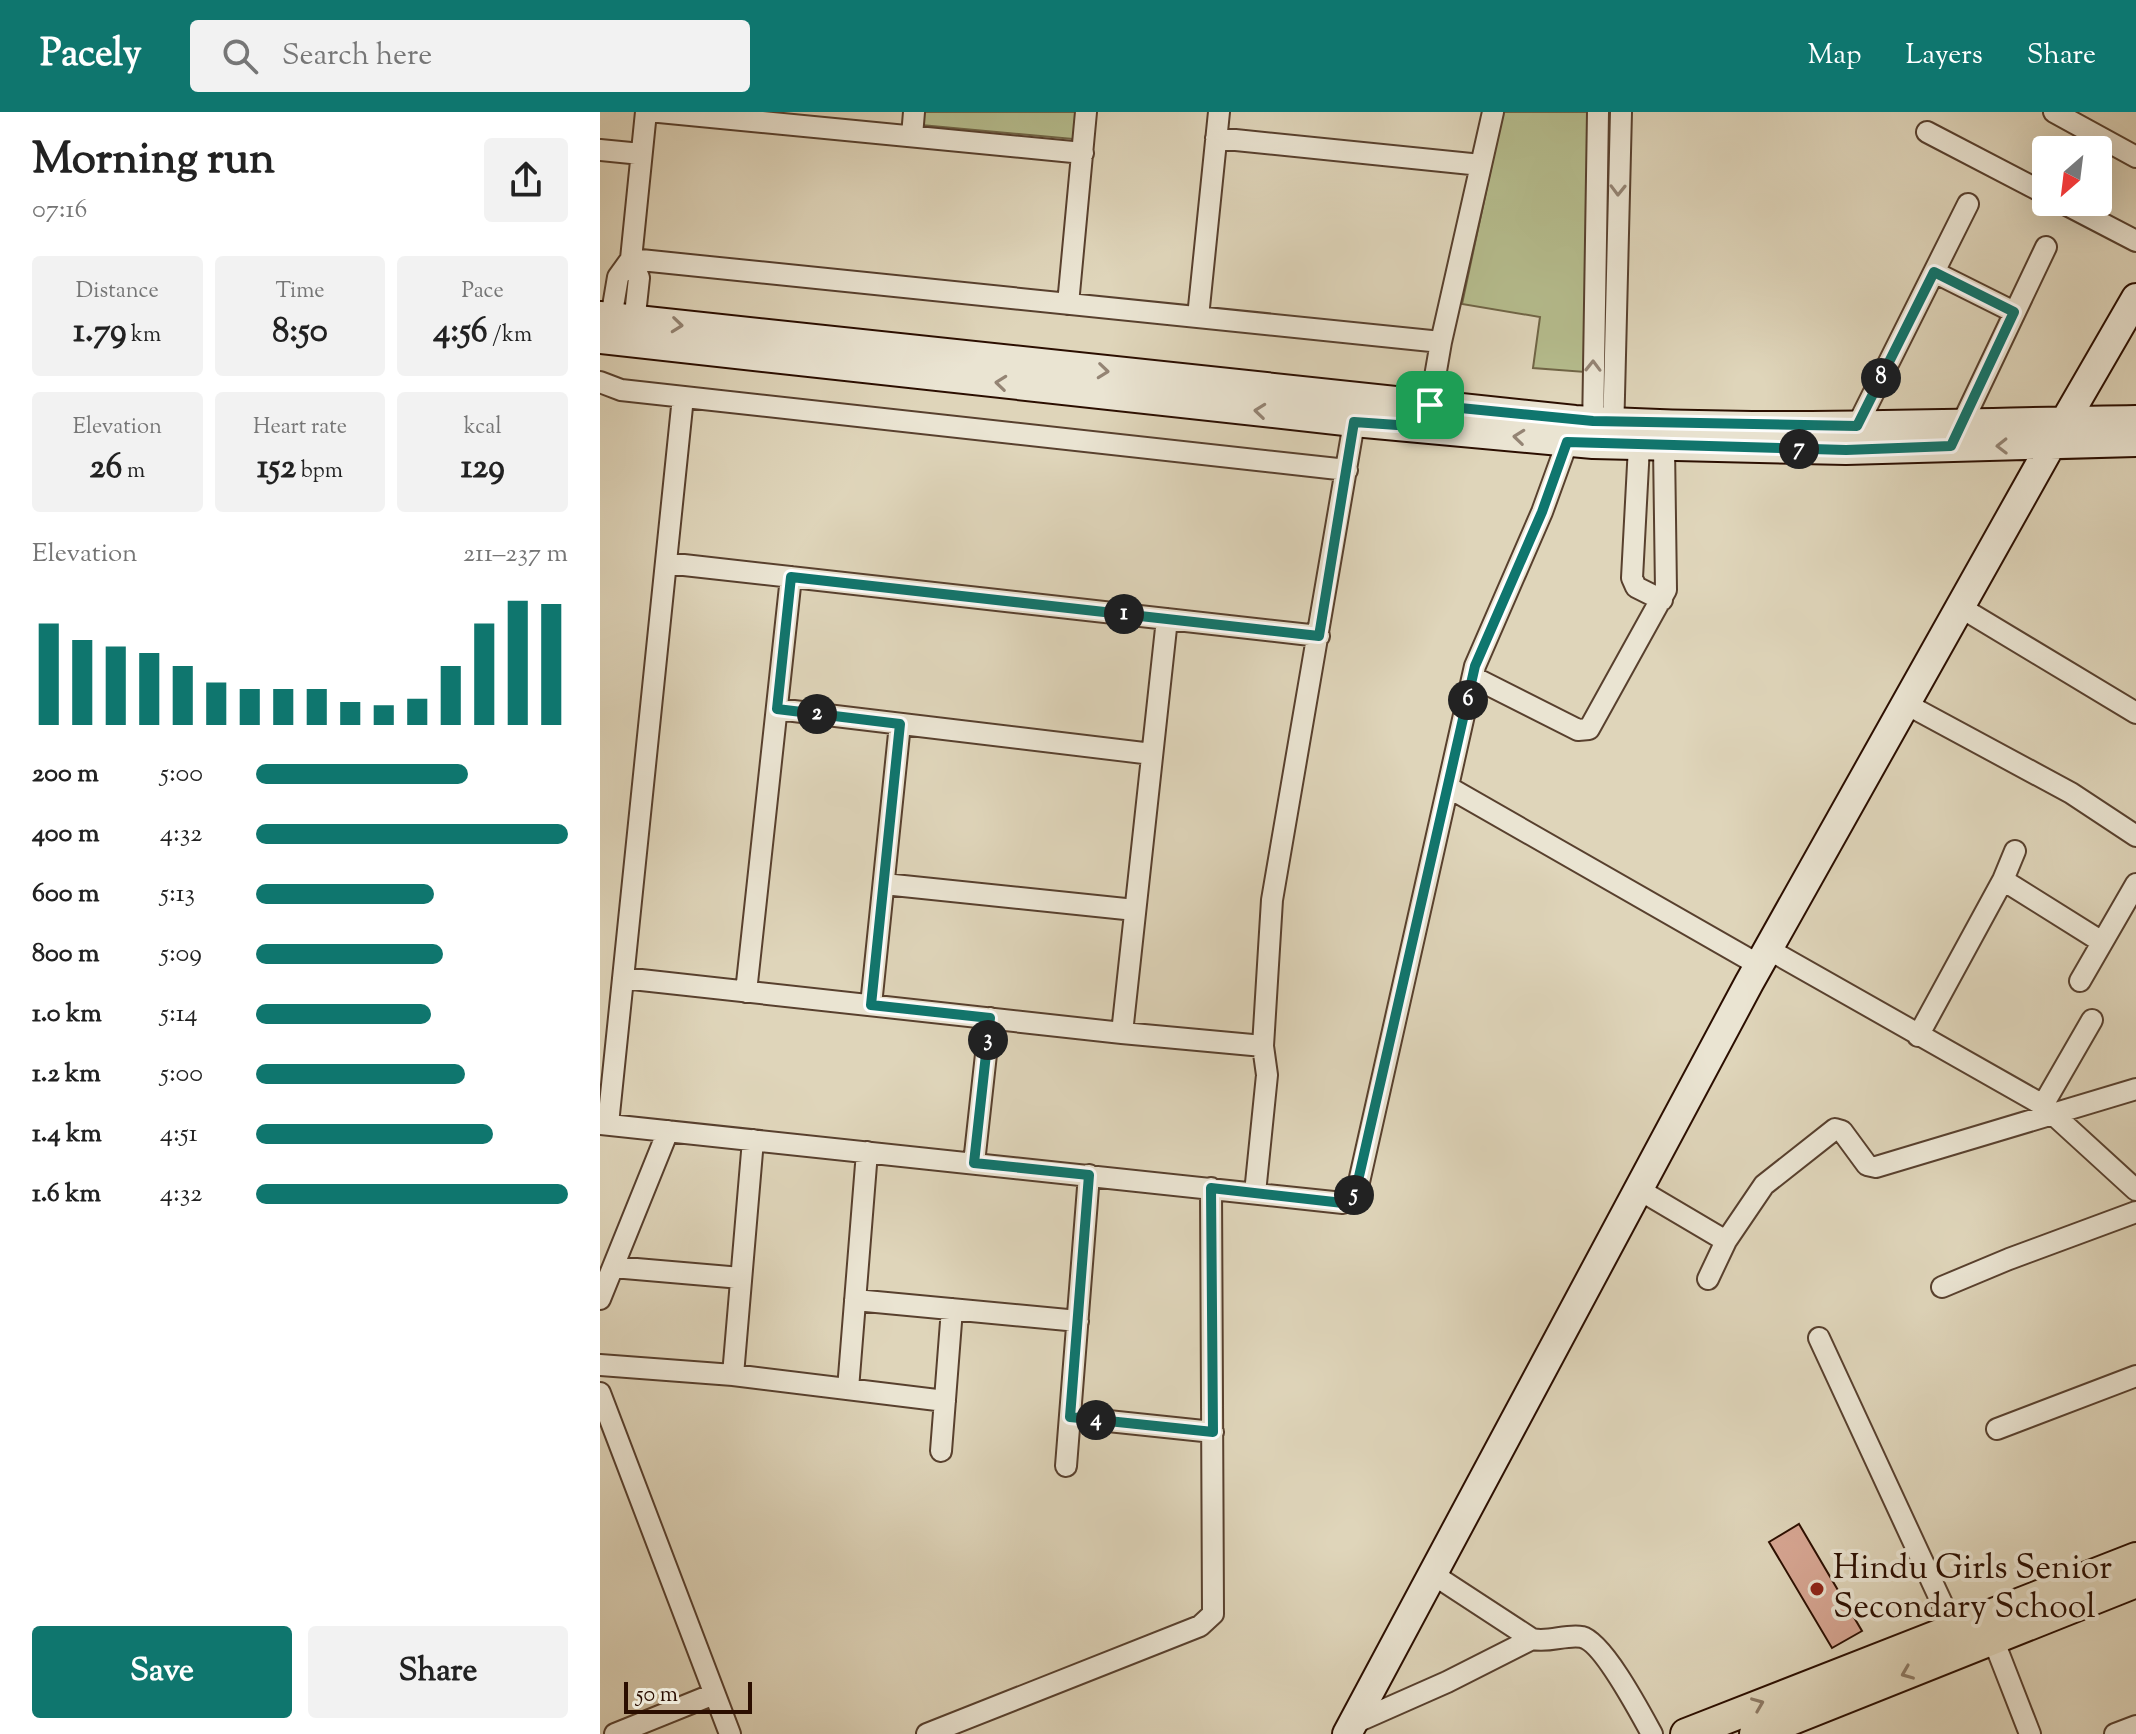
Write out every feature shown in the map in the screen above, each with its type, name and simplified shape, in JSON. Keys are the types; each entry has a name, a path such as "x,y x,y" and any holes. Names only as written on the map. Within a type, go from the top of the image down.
{"main road":[{"path":"1350,1729 1763,957 2136,298"},
{"path":"614,329 1607,436 1846,450 1957,435"},
{"path":"2058,433 2136,420"},
{"path":"1607,436 1857,426 1957,435 2058,433 2136,442"},
{"path":"1755,1734 2136,1558"},
{"path":"1686,1734 1959,1639 1993,1639 2136,1582"}],"street":[{"path":"614,329 618,277 631,259 646,112"},
{"path":"659,112 794,118 912,136 1083,153"},
{"path":"912,136 914,112"},
{"path":"1068,304 1086,112"},
{"path":"1198,317 1219,112"},
{"path":"1428,416 1441,342 1493,112"},
{"path":"1598,112 1607,436 1632,578 1636,587 1662,600"},
{"path":"1473,677 1578,730 1588,730 1667,586 1607,436 1621,112"},
{"path":"2054,112 2136,157"},
{"path":"1927,132 2032,187"},
{"path":"1216,138 1481,165"},
{"path":"600,150 641,154"},
{"path":"1857,426 1968,204"},
{"path":"2088,216 2136,241"},
{"path":"1957,435 2046,247"},
{"path":"631,259 1441,342"},
{"path":"1934,272 2014,312"},
{"path":"600,382 621,390 1347,470"},
{"path":"683,397 623,978 604,1124 1343,1203 1355,1194 1475,666 1542,512 1607,436"},
{"path":"1255,1193 1267,1075 1263,1046 1272,900 1356,410"},
{"path":"666,563 1319,636"},
{"path":"746,992 791,577"},
{"path":"1960,607 2136,713"},
{"path":"1122,1033 1167,619"},
{"path":"1906,704 2071,793 2136,836"},
{"path":"777,709 1152,754"},
{"path":"871,1005 900,724"},
{"path":"1448,787 1763,957 1918,1036 2047,1109 2136,1190"},
{"path":"1918,1036 2003,880 2015,851"},
{"path":"2003,880 2102,942"},
{"path":"884,884 1135,910"},
{"path":"2080,981 2136,884"},
{"path":"623,978 1263,1046"},
{"path":"974,1163 990,1018"},
{"path":"2047,1109 2092,1020"},
{"path":"1708,1279 1726,1241 1772,1177 1835,1129 1842,1131 1867,1165 1873,1168 2047,1109 2136,1089"},
{"path":"600,1299 668,1131"},
{"path":"733,1375 753,1140"},
{"path":"848,1389 867,1152"},
{"path":"1066,1466 1089,1175"},
{"path":"927,1734 1200,1626 1210,1619 1214,1610 1211,1188"},
{"path":"1638,1189 1726,1241"},
{"path":"1942,1287 2136,1212"},
{"path":"613,1267 741,1278"},
{"path":"855,1300 1078,1321"},
{"path":"941,1451 952,1309"},
{"path":"1819,1338 1959,1639"},
{"path":"600,1365 733,1375 945,1401"},
{"path":"1997,1429 2136,1376"},
{"path":"600,1393 730,1734"},
{"path":"1070,1417 1213,1432"},
{"path":"1431,1573 1532,1639 1545,1641 1578,1637 1592,1642 1633,1699 1652,1734"},
{"path":"1350,1729 1532,1639"},
{"path":"1993,1639 2030,1734"},
{"path":"615,1734 714,1694"},
{"path":"2115,1734 2136,1726"}],"green space":[{"path":"922,112 1076,112 1073,139 921,125"},
{"path":"1503,112 1594,112 1585,372 1533,368 1540,317 1462,304"}],"building":[{"path":"1799,1524 1862,1631 1832,1648 1769,1542"}],"place":[{"name":"Hindu Girls Senior Secondary School","path":"1817,1589"}],"route":[{"path":"1934,272 2014,312 1951,446 1846,450 1690,448 1567,442 1542,512 1475,666 1355,1194 1343,1203 1211,1188 1213,1432 1070,1417 1089,1175 974,1163 990,1018 871,1005 900,724 777,709 791,577 1319,636 1354,422 1426,427 1430,405 1593,421 1857,426 1934,272"}]}
